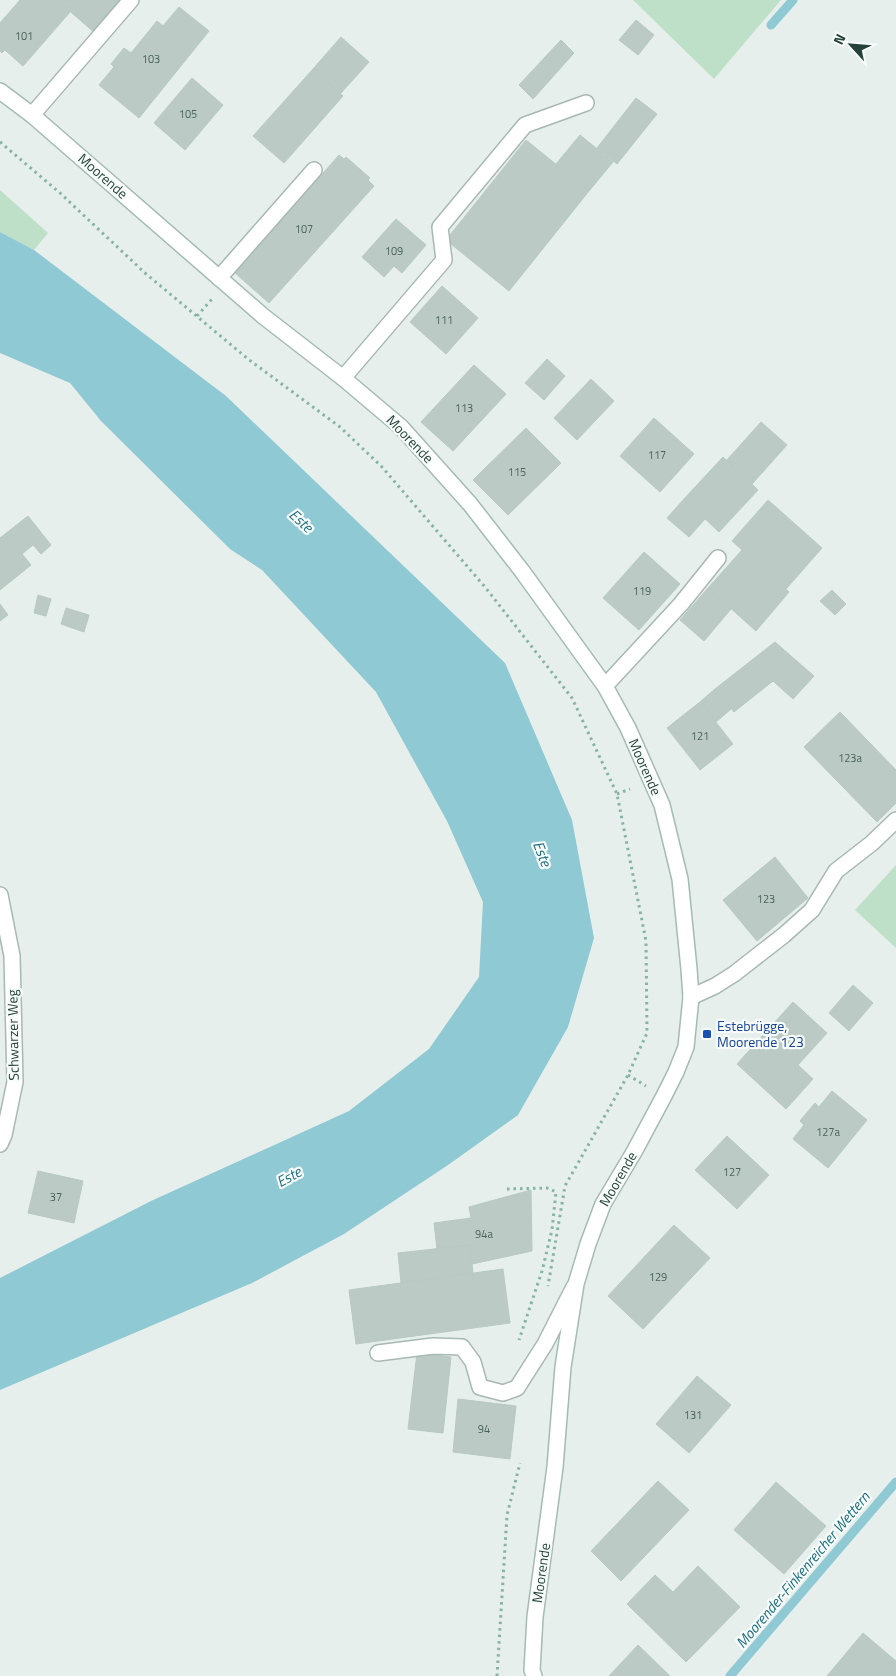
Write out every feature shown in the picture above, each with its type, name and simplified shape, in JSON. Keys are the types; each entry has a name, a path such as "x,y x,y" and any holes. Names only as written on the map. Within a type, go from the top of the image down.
{"street":[{"path":"32,115 131,0"},
{"name":"Moorende","path":"0,91 32,115 263,316 344,378 401,426 470,504 522,570 605,686 628,728 662,805 680,880 691,997 689,1027 686,1047 676,1072 634,1152 602,1204 576,1284 562,1367 555,1467 535,1617 532,1670 534,1676"},
{"path":"344,378 444,260 440,227 525,125 586,103"},
{"path":"219,278 314,170"},
{"path":"605,686 668,619 718,558"},
{"path":"691,997 715,986 734,974 784,935 812,910 836,871 872,843 896,820"},
{"name":"Schwarzer Weg","path":"0,895 12,956 15,1082 4,1135 0,1144"},
{"path":"378,1353 432,1346 462,1347 473,1362 480,1386 504,1393 517,1388 545,1344 576,1284"}],"path":[{"path":"0,142 60,193 145,273 248,359 340,426 382,467 478,580 572,698 617,794 646,941 648,1033 628,1075 565,1186 546,1295"},
{"path":"507,1189 547,1188 556,1192 552,1230 542,1271 517,1346"},
{"path":"497,1676 507,1515 520,1463"}],"green space":[{"path":"633,0 781,0 714,79"},
{"path":"0,190 48,233 34,250 0,232"},
{"path":"896,865 896,948 855,910"}],"water":[{"name":"Este","path":"0,232 34,250 226,396 505,663 572,820 594,938 568,1027 518,1115 448,1165 344,1234 252,1283 0,1390 0,1278 151,1201 349,1111 429,1049 479,977 483,902 447,821 376,692 262,570 230,549 101,421 70,383 0,353"}],"building":[{"path":"20,0 57,0 70,12 23,66 5,50 2,53 0,51 0,23"},
{"path":"57,0 126,0 96,34"},
{"path":"179,7 209,31 139,118 99,85 114,67 111,64 124,48 131,53 157,21 163,26"},
{"path":"636,20 654,35 638,55 619,40"},
{"path":"341,37 369,62 340,94 313,69"},
{"path":"561,40 574,53 533,99 519,85"},
{"path":"313,69 343,96 284,163 253,136"},
{"path":"192,78 223,105 185,150 154,123"},
{"path":"636,98 657,114 617,164 597,148"},
{"path":"580,135 613,162 589,191 556,164"},
{"path":"526,140 589,191 509,291 446,240"},
{"path":"339,155 344,159 346,157 370,178 368,180 374,186 269,303 235,273"},
{"path":"396,219 426,245 402,273 394,266 384,277 362,257"},
{"path":"442,286 478,318 446,354 410,322"},
{"path":"547,359 565,376 544,400 525,383"},
{"path":"474,365 506,394 453,451 421,422"},
{"path":"591,379 614,401 577,440 554,418"},
{"path":"654,418 694,454 660,492 620,456"},
{"path":"761,422 787,445 752,484 726,461"},
{"path":"526,428 561,463 508,515 473,480"},
{"path":"723,457 758,490 719,532 684,499"},
{"path":"684,499 705,519 689,537 667,518"},
{"path":"768,500 822,548 786,589 732,541"},
{"path":"28,516 51,545 41,554 33,545 22,554 31,565 0,590 0,538"},
{"path":"742,550 789,592 756,631 708,588"},
{"path":"644,552 680,584 639,630 603,598"},
{"path":"708,588 731,609 704,641 680,620"},
{"path":"832,590 846,604 835,615 820,601"},
{"path":"38,595 51,599 46,616 34,613"},
{"path":"0,604 8,615 0,621"},
{"path":"66,608 89,615 84,632 61,624"},
{"path":"775,642 814,676 793,699 773,681 734,712 715,689"},
{"path":"715,689 731,709 716,722 700,702"},
{"path":"700,702 733,744 700,770 667,728"},
{"path":"840,712 896,770 896,803 877,822 804,747"},
{"path":"775,857 808,898 757,941 723,900"},
{"path":"853,985 873,1003 849,1031 829,1013"},
{"path":"793,1002 827,1033 798,1065 813,1079 786,1109 737,1064"},
{"path":"832,1091 867,1120 828,1168 793,1139 804,1125 800,1121 815,1103 819,1107"},
{"path":"727,1136 769,1175 737,1209 695,1170"},
{"path":"38,1171 83,1181 74,1223 28,1213"},
{"path":"531,1190 532,1251 472,1264 470,1245 437,1249 434,1223 471,1218 469,1207"},
{"path":"674,1225 710,1258 643,1329 608,1296"},
{"path":"470,1245 473,1273 401,1283 398,1253"},
{"path":"503,1269 510,1323 356,1344 349,1290"},
{"path":"417,1353 451,1357 443,1433 408,1429"},
{"path":"697,1376 731,1405 689,1453 656,1424"},
{"path":"458,1399 516,1406 510,1459 453,1452"},
{"path":"658,1481 689,1510 621,1581 591,1551"},
{"path":"776,1482 826,1526 784,1574 734,1530"},
{"path":"698,1566 740,1607 686,1662 627,1604 655,1575 673,1592"},
{"path":"863,1633 896,1661 896,1676 827,1676"},
{"path":"638,1645 670,1676 609,1676"}],"waterway":[{"path":"771,25 793,0"},
{"name":"Moorender-Finkenreicher Wettern","path":"730,1676 896,1482"}],"place":[{"name":"Estebrügge, Moorende 123","path":"707,1034"}]}
